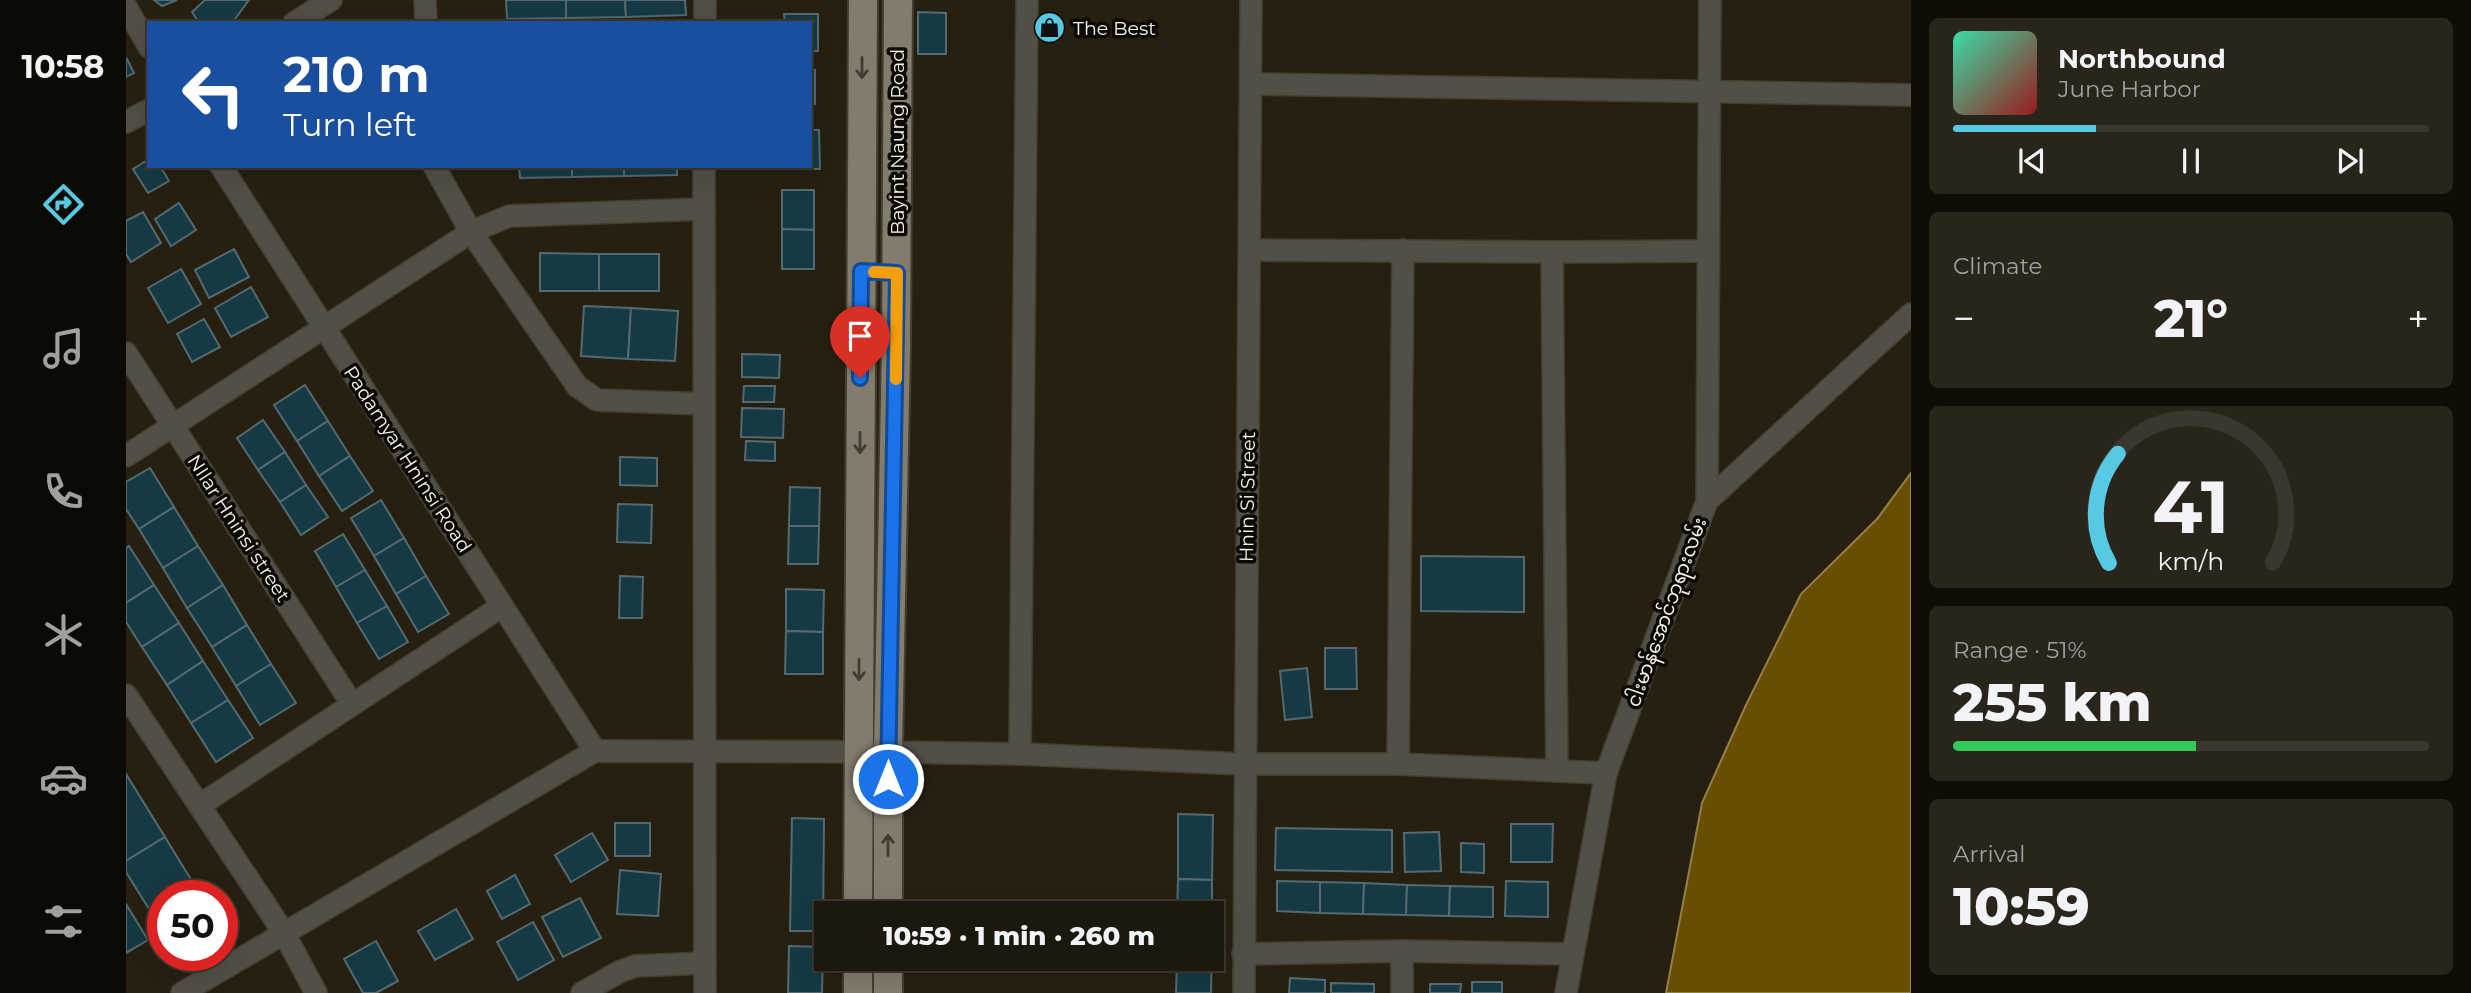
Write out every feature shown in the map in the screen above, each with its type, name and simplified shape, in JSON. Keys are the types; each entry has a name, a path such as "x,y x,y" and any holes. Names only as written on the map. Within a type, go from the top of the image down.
{"main road":[{"name":"Bayint Naung Road","path":"858,901 863,0"},
{"name":"Bayint Naung Road","path":"888,901 898,0"},
{"path":"861,271 897,273"},
{"path":"858,971 858,993"},
{"path":"888,971 888,993"}],"street":[{"path":"297,21 331,0"},
{"path":"425,0 426,21"},
{"path":"705,0 705,21"},
{"path":"1020,754 1027,0"},
{"name":"Hnin Si Street","path":"1244,993 1251,0"},
{"path":"1707,501 1710,0"},
{"path":"126,7 147,44"},
{"path":"1251,84 1911,95"},
{"path":"126,122 147,111"},
{"name":"Padamyar Hninsi Road","path":"222,168 595,751"},
{"path":"435,168 471,232 576,386 597,400 704,404"},
{"path":"704,168 705,993"},
{"path":"126,456 471,232 509,216 703,209"},
{"path":"1250,250 1707,251"},
{"path":"1398,764 1404,250"},
{"path":"1552,252 1557,771"},
{"name":"ငါးမာန်အောင်ဘုရားလမ်း","path":"1566,993 1606,773 1707,501 1911,314"},
{"name":"NIlar Hninsi street","path":"126,353 352,704"},
{"path":"200,805 502,606"},
{"path":"126,695 284,933 317,993"},
{"path":"182,993 595,751 1020,754 1244,764 1398,764 1606,773"},
{"path":"1402,951 1402,993"},
{"path":"1243,954 1402,951 1572,954"},
{"path":"582,993 635,966 705,963"}],"shaded area":[{"path":"1911,473 1911,993 1666,993 1702,803 1746,705 1801,594 1877,519"}],"building":[{"path":"154,0 177,0 162,6"},
{"path":"205,0 249,0 233,21 198,21 192,12"},
{"path":"506,0 566,0 566,18 507,19"},
{"path":"566,0 625,0 626,17 566,18"},
{"path":"625,0 685,0 686,15 626,17"},
{"path":"918,12 946,13 946,54 918,54"},
{"path":"784,14 818,14 818,51 812,51 812,21 785,21"},
{"path":"126,60 134,73 126,77"},
{"path":"812,70 815,70 815,104 812,104"},
{"path":"812,130 819,130 820,169 785,168 812,168"},
{"path":"147,160 147,168 161,168 169,181 148,193 133,169"},
{"path":"519,168 572,168 572,177 520,178"},
{"path":"572,168 624,168 624,176 572,177"},
{"path":"624,168 677,168 677,175 624,176"},
{"path":"782,190 814,190 814,230 782,229"},
{"path":"179,203 196,230 171,246 155,219"},
{"path":"143,212 161,243 131,262 126,254 126,221"},
{"path":"782,229 814,230 814,269 782,269"},
{"path":"234,249 249,277 209,298 195,270"},
{"path":"540,253 599,254 599,291 540,291"},
{"path":"599,254 659,254 659,291 599,291"},
{"path":"181,269 201,304 168,323 148,288"},
{"path":"251,287 268,317 231,337 215,308"},
{"path":"584,306 631,308 628,359 581,356"},
{"path":"631,308 678,311 675,361 628,359"},
{"path":"204,319 220,347 192,362 177,334"},
{"path":"742,354 780,355 779,378 742,377"},
{"path":"305,385 328,421 297,441 274,405"},
{"path":"744,386 775,386 774,402 743,402"},
{"path":"742,408 784,409 783,438 741,437"},
{"path":"263,420 285,452 258,470 237,438"},
{"path":"328,421 350,456 319,476 297,441"},
{"path":"746,441 775,442 775,461 745,460"},
{"path":"285,452 306,485 280,502 258,470"},
{"path":"350,456 373,491 342,511 319,476"},
{"path":"620,457 657,458 657,486 620,485"},
{"path":"150,468 174,507 139,529 126,509 126,482"},
{"path":"306,485 328,517 301,535 280,502"},
{"path":"790,487 820,488 819,526 789,526"},
{"path":"381,500 404,538 374,556 351,518"},
{"path":"618,504 652,505 651,543 617,542"},
{"path":"174,507 198,546 163,568 139,529"},
{"path":"789,526 819,526 818,564 788,564"},
{"path":"343,534 365,570 336,587 315,551"},
{"path":"404,538 426,576 396,594 374,556"},
{"path":"129,546 154,585 126,603 126,548"},
{"path":"198,546 223,585 187,608 163,568"},
{"path":"1421,556 1524,557 1524,612 1421,611"},
{"path":"365,570 387,606 357,623 336,587"},
{"path":"426,576 449,614 418,632 396,594"},
{"path":"620,576 643,577 642,618 619,618"},
{"path":"154,585 179,623 142,647 126,622 126,603"},
{"path":"223,585 247,625 212,647 187,608"},
{"path":"786,589 824,590 823,632 786,631"},
{"path":"387,606 408,642 379,659 357,623"},
{"path":"179,623 203,661 167,685 142,647"},
{"path":"247,625 271,664 236,686 212,647"},
{"path":"786,631 823,632 823,674 785,674"},
{"path":"1325,648 1356,648 1357,689 1325,689"},
{"path":"203,661 228,700 191,723 167,685"},
{"path":"271,664 296,703 260,725 236,686"},
{"path":"1307,668 1312,717 1285,720 1280,671"},
{"path":"228,700 253,738 216,762 191,723"},
{"path":"126,774 165,837 126,861"},
{"path":"1178,814 1213,815 1212,880 1178,879"},
{"path":"792,818 824,819 823,901 814,901 814,931 790,931"},
{"path":"615,823 650,823 650,856 615,856"},
{"path":"1511,824 1553,824 1552,862 1511,862"},
{"path":"1276,828 1392,830 1392,872 1275,870"},
{"path":"1439,832 1441,871 1405,872 1404,833"},
{"path":"592,833 608,860 571,882 555,855"},
{"path":"165,837 191,880 147,880 147,906 126,872 126,861"},
{"path":"1461,843 1484,844 1484,873 1461,872"},
{"path":"620,870 661,874 658,916 617,914"},
{"path":"515,875 530,904 502,919 487,891"},
{"path":"1178,879 1212,880 1212,901 1177,901"},
{"path":"1277,881 1320,882 1320,913 1277,911"},
{"path":"1506,881 1548,882 1548,917 1505,916"},
{"path":"1320,882 1364,883 1363,914 1320,913"},
{"path":"1364,883 1407,885 1406,915 1363,914"},
{"path":"1407,885 1450,886 1449,916 1406,915"},
{"path":"1450,886 1493,887 1493,917 1449,916"},
{"path":"580,898 601,938 563,957 542,917"},
{"path":"126,904 147,941 126,953"},
{"path":"456,909 473,939 435,960 418,931"},
{"path":"533,922 554,960 518,980 497,942"},
{"path":"376,941 398,981 376,993 363,993 344,959"},
{"path":"789,946 814,947 814,971 822,971 822,993 788,993"},
{"path":"1177,971 1211,971 1211,993 1176,993"},
{"path":"1290,978 1325,980 1325,993 1289,993"},
{"path":"1472,982 1502,982 1502,993 1472,993"},
{"path":"1331,983 1374,984 1374,993 1331,993"},
{"path":"1430,984 1461,984 1460,993 1430,993"}],"slow traffic":[{"path":"874,272 897,273 896,379"}],"place":[{"name":"The Best","path":"1050,28"}],"route":[{"path":"860,378 861,271 897,273 888,779"}]}
